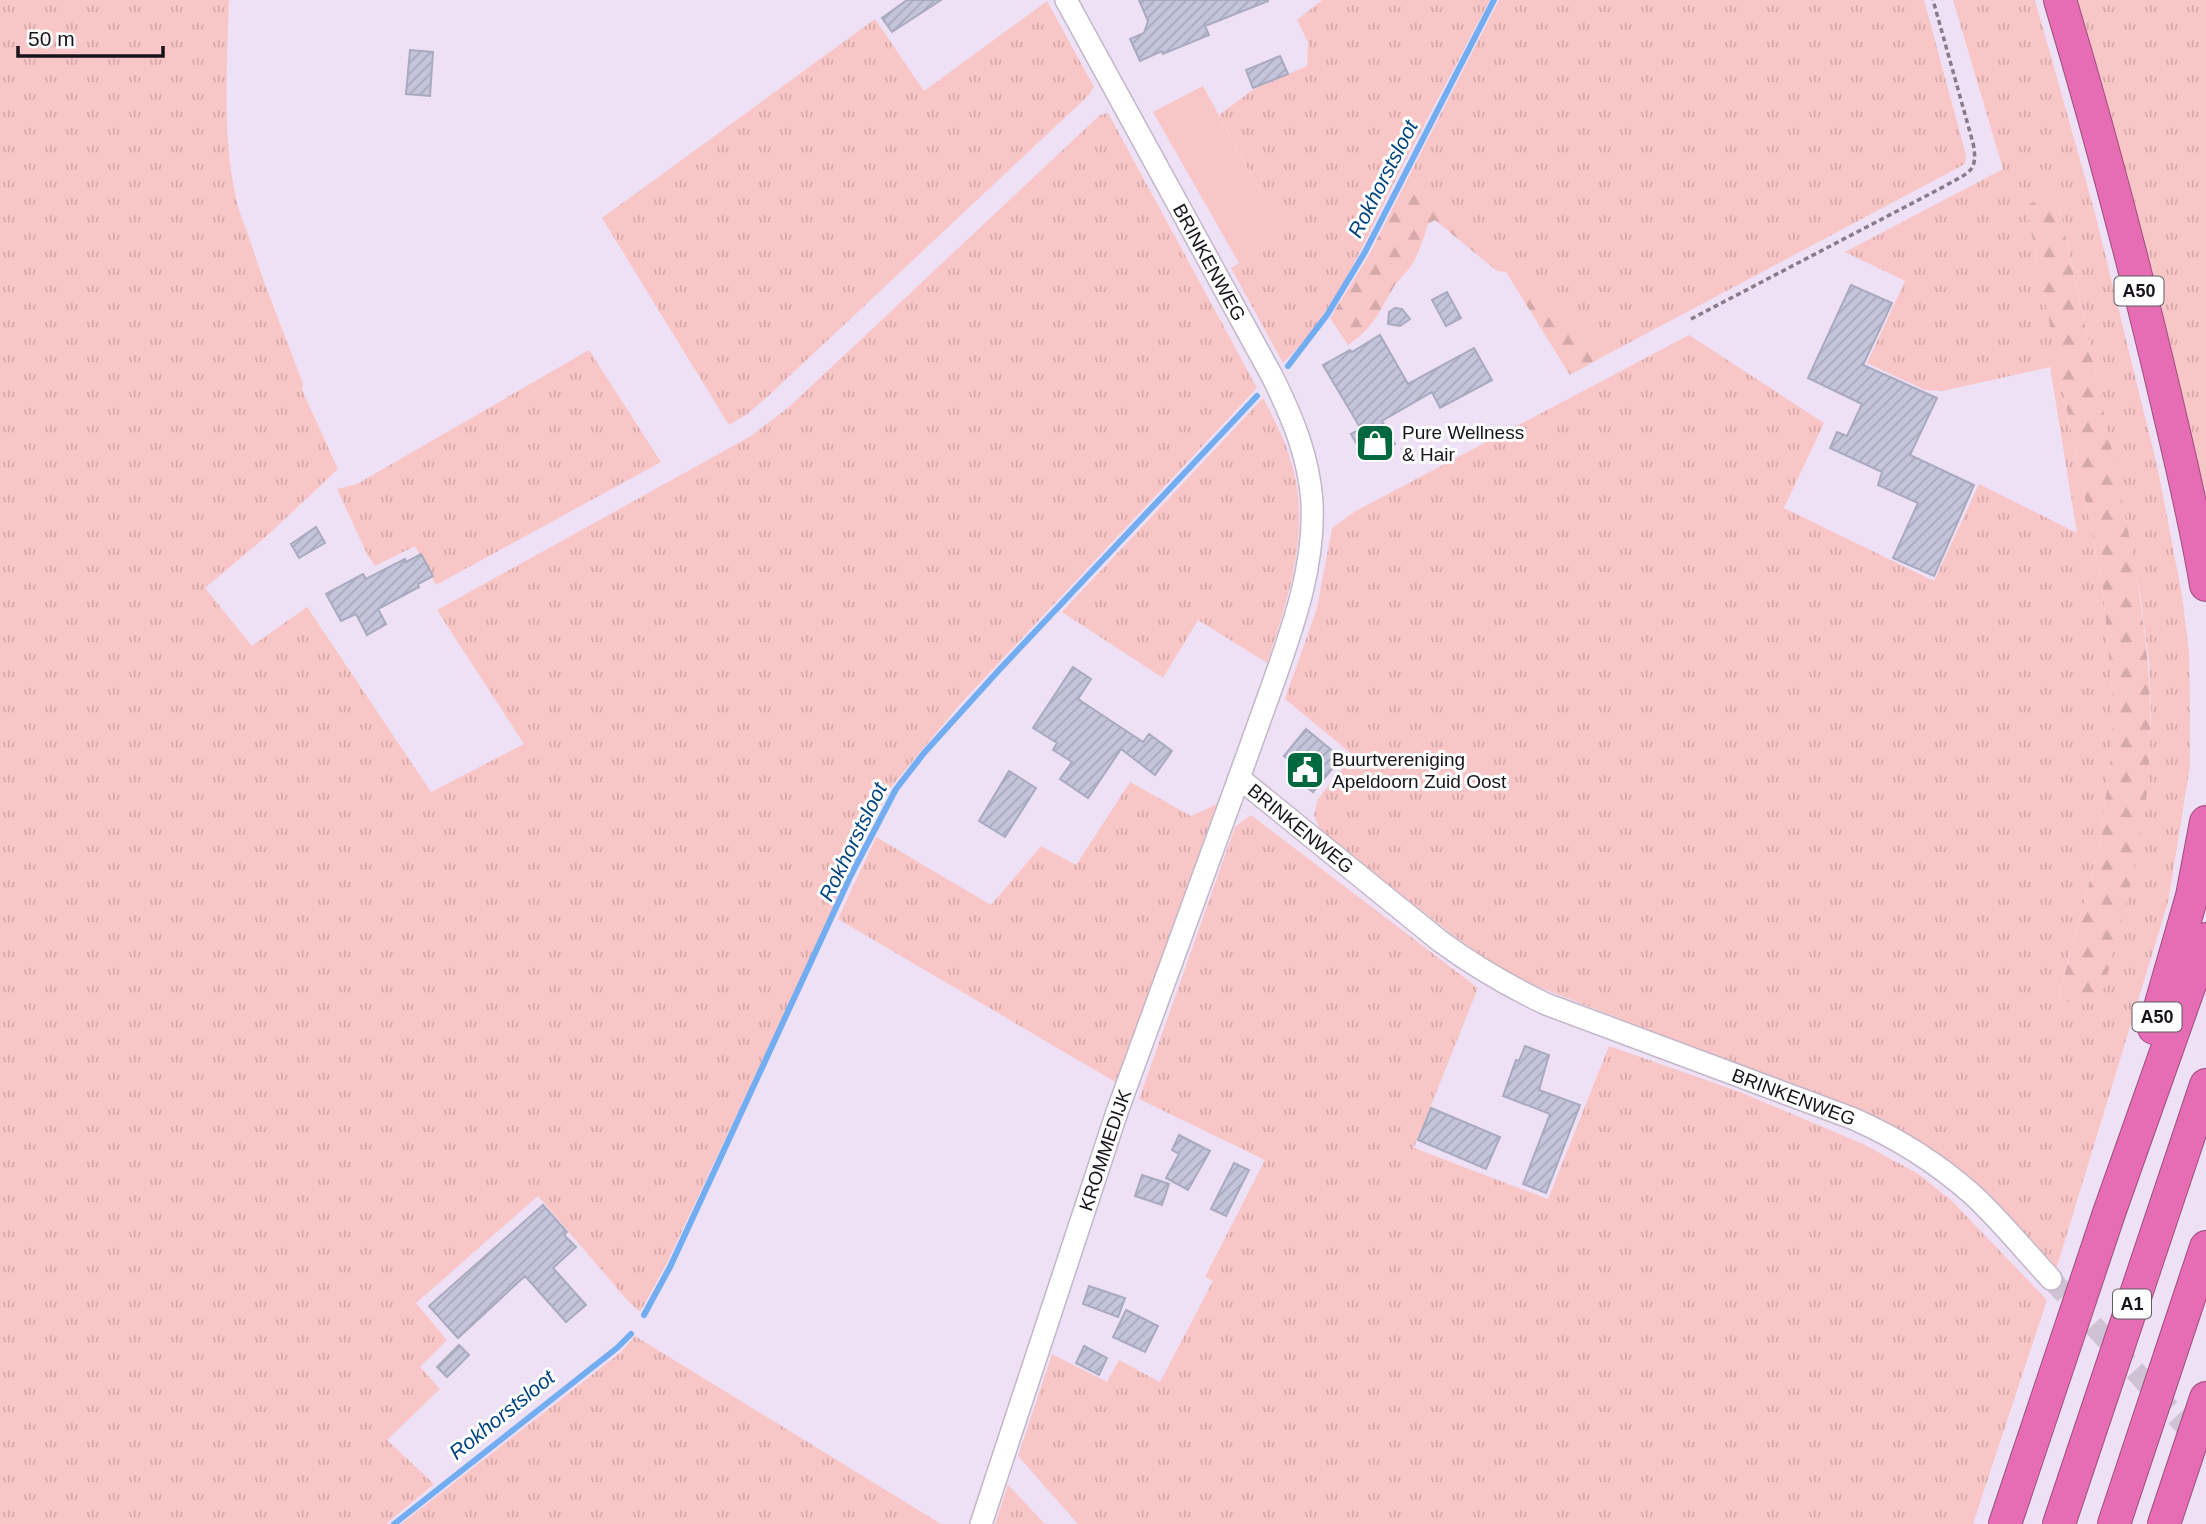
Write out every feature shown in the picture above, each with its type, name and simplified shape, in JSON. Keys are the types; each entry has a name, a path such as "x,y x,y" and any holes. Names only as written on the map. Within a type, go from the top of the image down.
{"highway":[{"name":"A50","path":"2060,0 2110,175 2155,351 2206,586"},
{"name":"A50","path":"2109,1213 2147,1049 2192,896 2206,822"},
{"name":"A1","path":"2006,1524 2109,1213 2206,939"},
{"name":"A1","path":"2059,1524 2206,1085"},
{"path":"2114,1524 2206,1247"},
{"path":"2164,1524 2206,1398"}],"street":[{"name":"BRINKENWEG","path":"1066,0 1272,376 1291,415 1306,462 1311,531 1304,587 1239,778 1440,941 1502,983 1546,1004 1854,1119 1886,1133 1914,1150 1973,1195 2051,1279"},
{"name":"KROMMEDIJK","path":"981,1524 1117,1112 1239,778"}],"path":[{"path":"1691,319 1945,186 1973,168 1973,143 1933,0"}],"green space":[{"path":"0,0 229,0 227,124 237,204 303,384 302,390 338,469 269,534 205,588 252,646 307,607 431,792 524,744 437,610 751,436 789,407 1100,115 1108,113 1257,388 962,702 892,786 867,832 666,1265 640,1312 538,1196 416,1303 447,1340 420,1367 440,1389 387,1440 434,1484 386,1524 0,1524"},
{"path":"1322,0 1490,0 1349,273 1319,321 1283,363 1231,268 1284,236 1219,115 1254,89 1307,66 1308,42 1297,20"},
{"path":"1499,0 1924,0 1966,155 1965,164 1606,355 1409,176"},
{"path":"1953,0 2035,0 2095,213 2158,470 2182,595 2189,652 2190,766 2168,902 2056,1270 1993,1201 1818,1096 1518,979 1453,935 1322,833 1314,815 1318,799 1353,755 1285,699 1317,608 1332,528 1354,512 1689,335 1824,423 1784,508 1934,581 1979,484 2077,533 2050,367 1943,391 1925,390 1867,363 1905,281 1845,252 2003,169","holes":["2057,196 2141,600 2149,662 2149,766 2144,816 2057,1002 2100,843 2112,747 2112,692 2103,589 2026,206"]},
{"path":"2071,0 2206,0 2206,539"},
{"path":"1047,1 1094,87 1089,95 765,399 729,425 602,218 875,19 924,91"},
{"path":"1203,86 1284,236 1239,263 1153,112"},
{"path":"1409,176 1606,355 1570,375 1506,272 1497,271 1435,220 1428,224 1409,269 1394,287 1374,320 1348,345 1330,318 1369,255"},
{"path":"2050,194 2057,196 2130,539 2147,651 2150,727 2143,822 2126,905 2104,988 2092,998 2057,1003 2100,843 2112,747 2112,692 2103,589 2026,206"},
{"path":"589,350 661,462 436,585 415,546 375,566 337,489 357,484"},
{"path":"1263,398 1280,432 1293,468 1299,518 1298,542 1289,591 1267,663 1198,620 1163,678 1062,612"},
{"path":"1130,782 1191,816 1217,804 1117,1083 838,919 876,837 991,905 1041,846 1076,865"},
{"path":"1251,815 1478,988 1414,1148 1548,1199 1609,1046 1740,1092 1863,1144 1917,1173 1951,1200 2047,1300 1973,1524 1078,1524 1018,1456 1052,1354 1107,1382 1119,1360 1160,1382 1213,1281 1205,1277 1265,1160 1139,1099 1235,827"},
{"path":"635,1336 941,1524 401,1524 620,1353"},
{"path":"1008,1485 1045,1524 995,1524"}],"building":[{"path":"907,0 941,0 892,32 882,18"},
{"path":"1139,0 1268,1 1205,26 1209,35 1140,61 1130,39 1144,33 1148,21"},
{"path":"410,50 433,52 430,96 406,94"},
{"path":"1280,56 1288,74 1253,88 1246,70"},
{"path":"1851,285 1892,303 1863,365 1937,398 1910,455 1974,485 1934,576 1893,558 1918,503 1878,485 1882,472 1830,448 1837,432 1847,436 1862,404 1808,378"},
{"path":"1447,292 1461,318 1446,326 1432,300"},
{"path":"1395,308 1402,309 1410,319 1400,326 1388,324 1389,312"},
{"path":"1380,335 1408,384 1474,348 1492,380 1440,408 1432,392 1382,421 1395,444 1366,461 1351,434 1361,429 1323,365"},
{"path":"316,527 325,543 299,558 291,544"},
{"path":"421,554 433,576 418,584 419,587 378,609 386,624 367,635 356,614 341,621 326,594 363,574 366,579"},
{"path":"1073,667 1091,679 1078,699 1143,742 1149,734 1172,751 1155,775 1121,749 1088,798 1060,779 1072,762 1053,750 1057,743 1033,728"},
{"path":"1306,729 1341,758 1313,792 1287,771 1293,764 1284,756"},
{"path":"1009,771 1036,788 1005,837 979,821"},
{"path":"1525,1046 1549,1055 1539,1090 1580,1105 1546,1193 1523,1184 1550,1114 1503,1096 1516,1060 1519,1061"},
{"path":"1431,1108 1500,1137 1486,1169 1418,1140"},
{"path":"1179,1135 1210,1151 1188,1190 1166,1178 1179,1154 1172,1150"},
{"path":"1234,1163 1249,1170 1226,1216 1211,1209"},
{"path":"1142,1175 1169,1184 1162,1205 1135,1196"},
{"path":"543,1205 567,1232 564,1235 576,1247 553,1268 586,1305 566,1322 525,1276 458,1338 429,1306"},
{"path":"1089,1286 1125,1298 1118,1317 1083,1304"},
{"path":"1126,1310 1158,1326 1145,1352 1113,1337"},
{"path":"459,1345 469,1355 447,1377 437,1367"},
{"path":"1084,1346 1107,1358 1099,1375 1076,1363"}],"waterway":[{"name":"Rokhorstsloot","path":"1288,366 1327,315 1365,252 1494,0"},
{"name":"Rokhorstsloot","path":"644,1315 670,1267 851,875 896,789 924,753 999,670 1257,396"},
{"name":"Rokhorstsloot","path":"394,1524 617,1348 631,1334"}],"tunnel":[{"path":"2051,1279 2206,1449"}],"place":[{"name":"Pure Wellness & Hair","path":"1375,443"},
{"name":"Buurtvereniging Apeldoorn Zuid Oost","path":"1305,770"}]}
